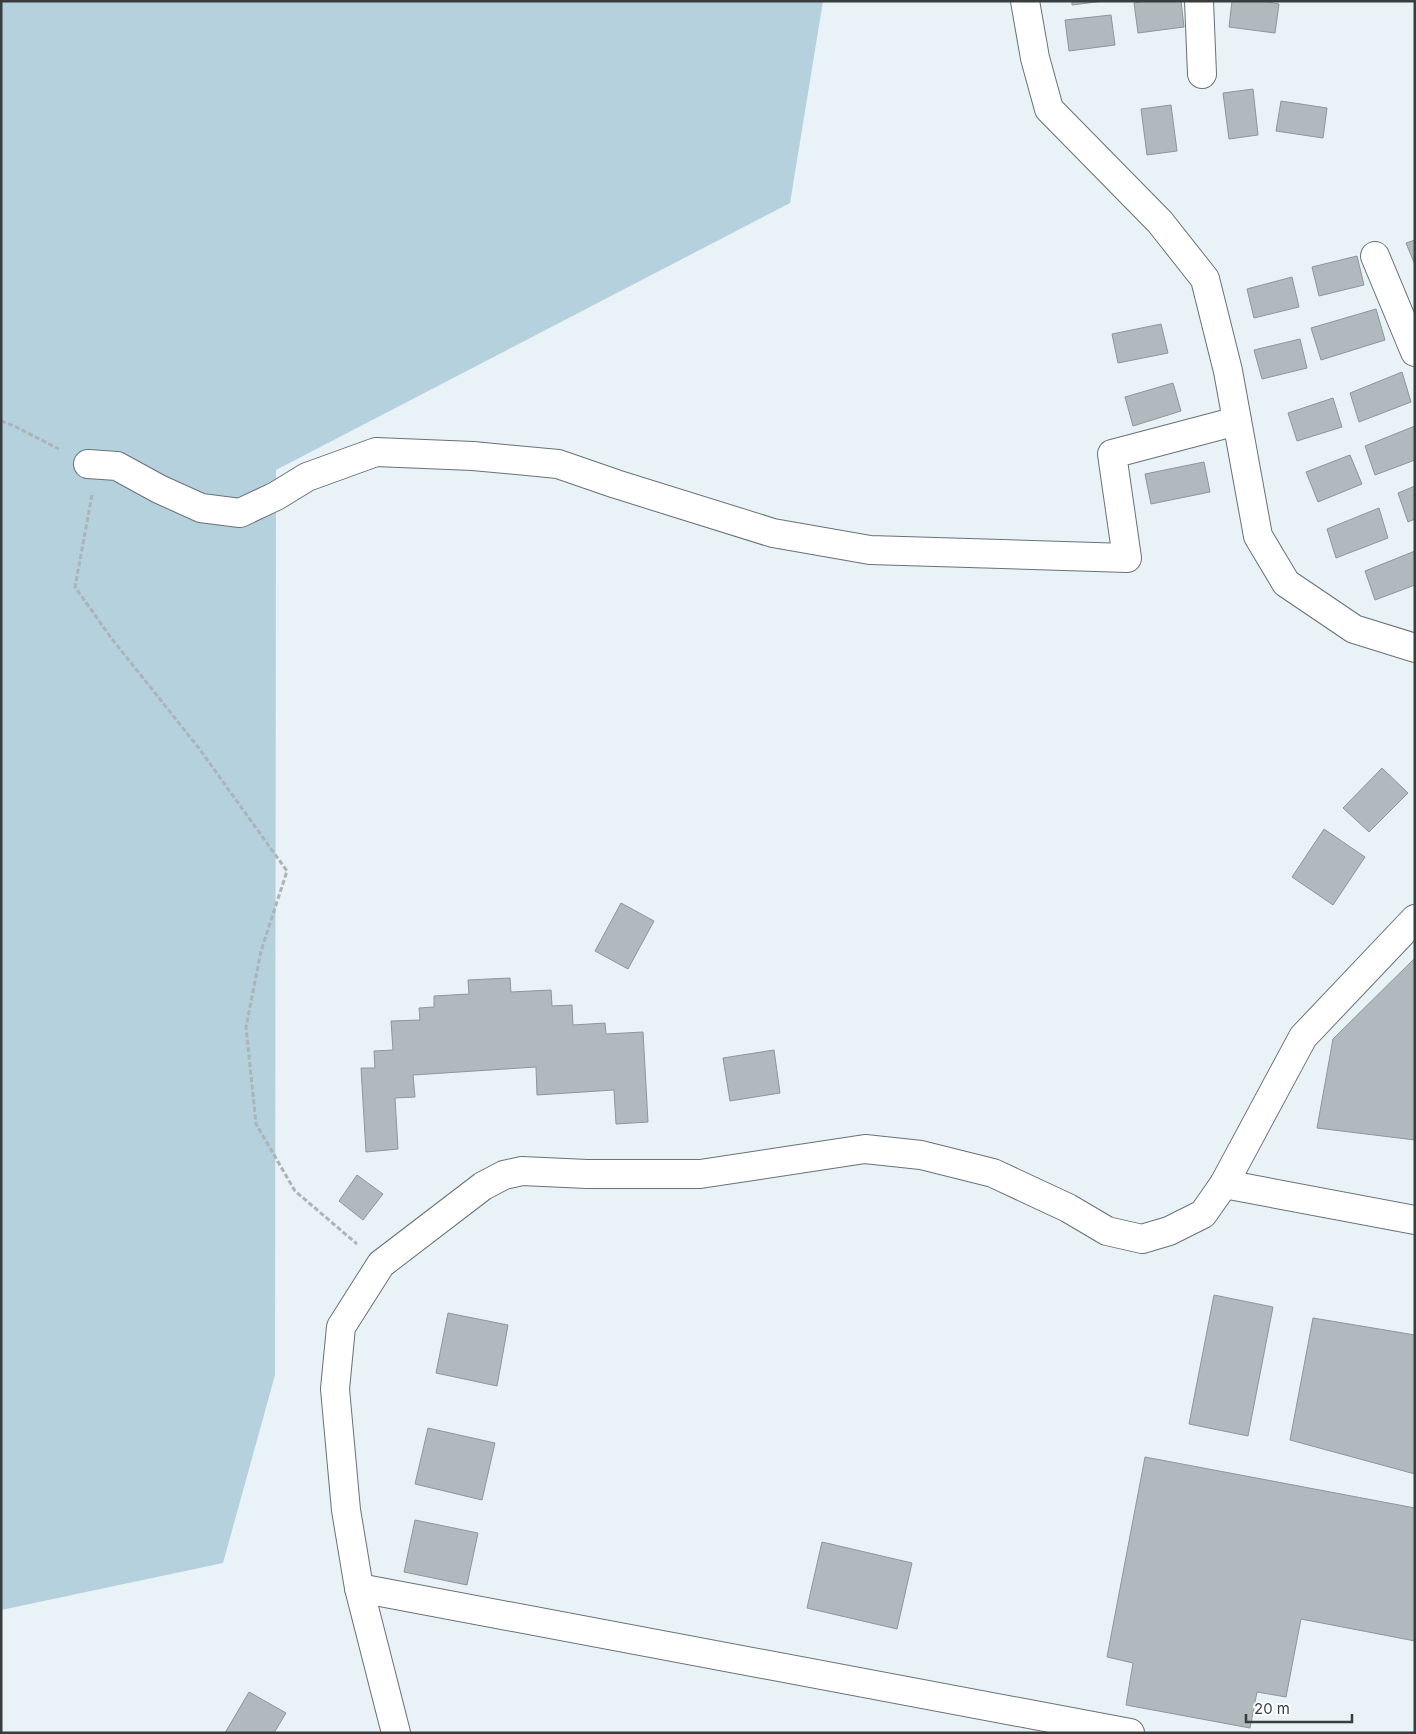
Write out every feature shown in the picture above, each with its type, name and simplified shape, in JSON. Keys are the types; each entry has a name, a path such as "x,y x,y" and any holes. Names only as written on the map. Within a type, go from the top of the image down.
{"street":[{"path":"1024,1 1035,58 1049,109 1160,222 1205,279 1228,371 1258,536 1286,583 1354,629 1415,648"},
{"path":"1199,1 1202,74"},
{"path":"1375,256 1415,352"},
{"path":"88,464 117,466 159,489 201,508 240,513 276,496 307,477 376,452 511,459 558,464 774,533 870,550 1126,558 1112,454 1237,421"},
{"path":"396,1733 359,1588 346,1510 336,1389 341,1326 381,1264 483,1186 504,1175 522,1171 587,1174 700,1174 865,1149 921,1155 993,1173 1068,1208 1107,1231 1142,1239 1168,1231 1203,1214 1224,1184 1303,1037 1415,919"},
{"path":"1224,1184 1415,1220"},
{"path":"359,1588 1130,1733"}],"path":[{"path":"1,421 88,464 96,477 75,588 112,639 198,748 287,871 261,951 246,1027 256,1124 295,1191 381,1264"}],"shaded area":[{"path":"1,1 823,1 790,203 276,470 275,1375 223,1563 1,1610"}],"building":[{"path":"1072,1 1104,1 1072,5"},
{"path":"1145,1 1181,1 1184,27 1138,33 1134,3"},
{"path":"1232,1 1262,1 1279,4 1275,33 1229,27"},
{"path":"1111,15 1115,45 1069,51 1065,20"},
{"path":"1253,89 1258,135 1229,139 1223,93"},
{"path":"1281,101 1327,108 1323,138 1276,131"},
{"path":"1171,105 1177,151 1147,155 1141,109"},
{"path":"1415,240 1415,265 1406,243"},
{"path":"1357,256 1364,285 1319,296 1312,267"},
{"path":"1292,277 1299,307 1254,318 1247,289"},
{"path":"1376,309 1385,340 1321,360 1311,328"},
{"path":"1161,324 1168,353 1118,363 1112,334"},
{"path":"1300,339 1307,368 1262,379 1254,350"},
{"path":"1402,372 1411,402 1359,422 1350,393"},
{"path":"1173,383 1181,411 1133,426 1125,397"},
{"path":"1333,398 1342,427 1297,441 1288,413"},
{"path":"1415,426 1415,460 1375,475 1365,446"},
{"path":"1350,455 1362,484 1318,502 1306,472"},
{"path":"1204,462 1210,492 1151,504 1145,474"},
{"path":"1415,486 1415,519 1408,522 1398,493"},
{"path":"1379,508 1388,538 1336,558 1327,529"},
{"path":"1415,551 1415,585 1375,600 1365,571"},
{"path":"1382,768 1408,793 1369,832 1343,808"},
{"path":"1324,829 1365,857 1333,905 1292,877"},
{"path":"621,903 654,921 628,969 595,951"},
{"path":"1415,958 1415,1140 1317,1128 1333,1039"},
{"path":"510,978 511,992 551,990 552,1006 572,1005 573,1025 605,1023 606,1034 643,1032 648,1122 616,1124 614,1090 537,1095 536,1067 413,1075 415,1097 395,1098 398,1149 366,1152 361,1068 375,1068 374,1051 393,1050 391,1021 420,1020 419,1008 434,1007 434,996 469,994 468,980"},
{"path":"774,1050 780,1093 730,1101 723,1058"},
{"path":"357,1175 383,1194 363,1220 339,1201"},
{"path":"1214,1295 1273,1307 1248,1436 1189,1424"},
{"path":"448,1313 508,1325 497,1386 436,1373"},
{"path":"1313,1318 1415,1335 1415,1474 1290,1440"},
{"path":"428,1428 495,1443 482,1500 415,1484"},
{"path":"1145,1457 1415,1508 1415,1641 1301,1619 1286,1697 1257,1692 1250,1728 1126,1705 1133,1663 1107,1657"},
{"path":"415,1520 478,1533 467,1585 404,1572"},
{"path":"822,1542 912,1563 897,1629 807,1608"},
{"path":"249,1692 286,1713 274,1733 225,1733"}]}
